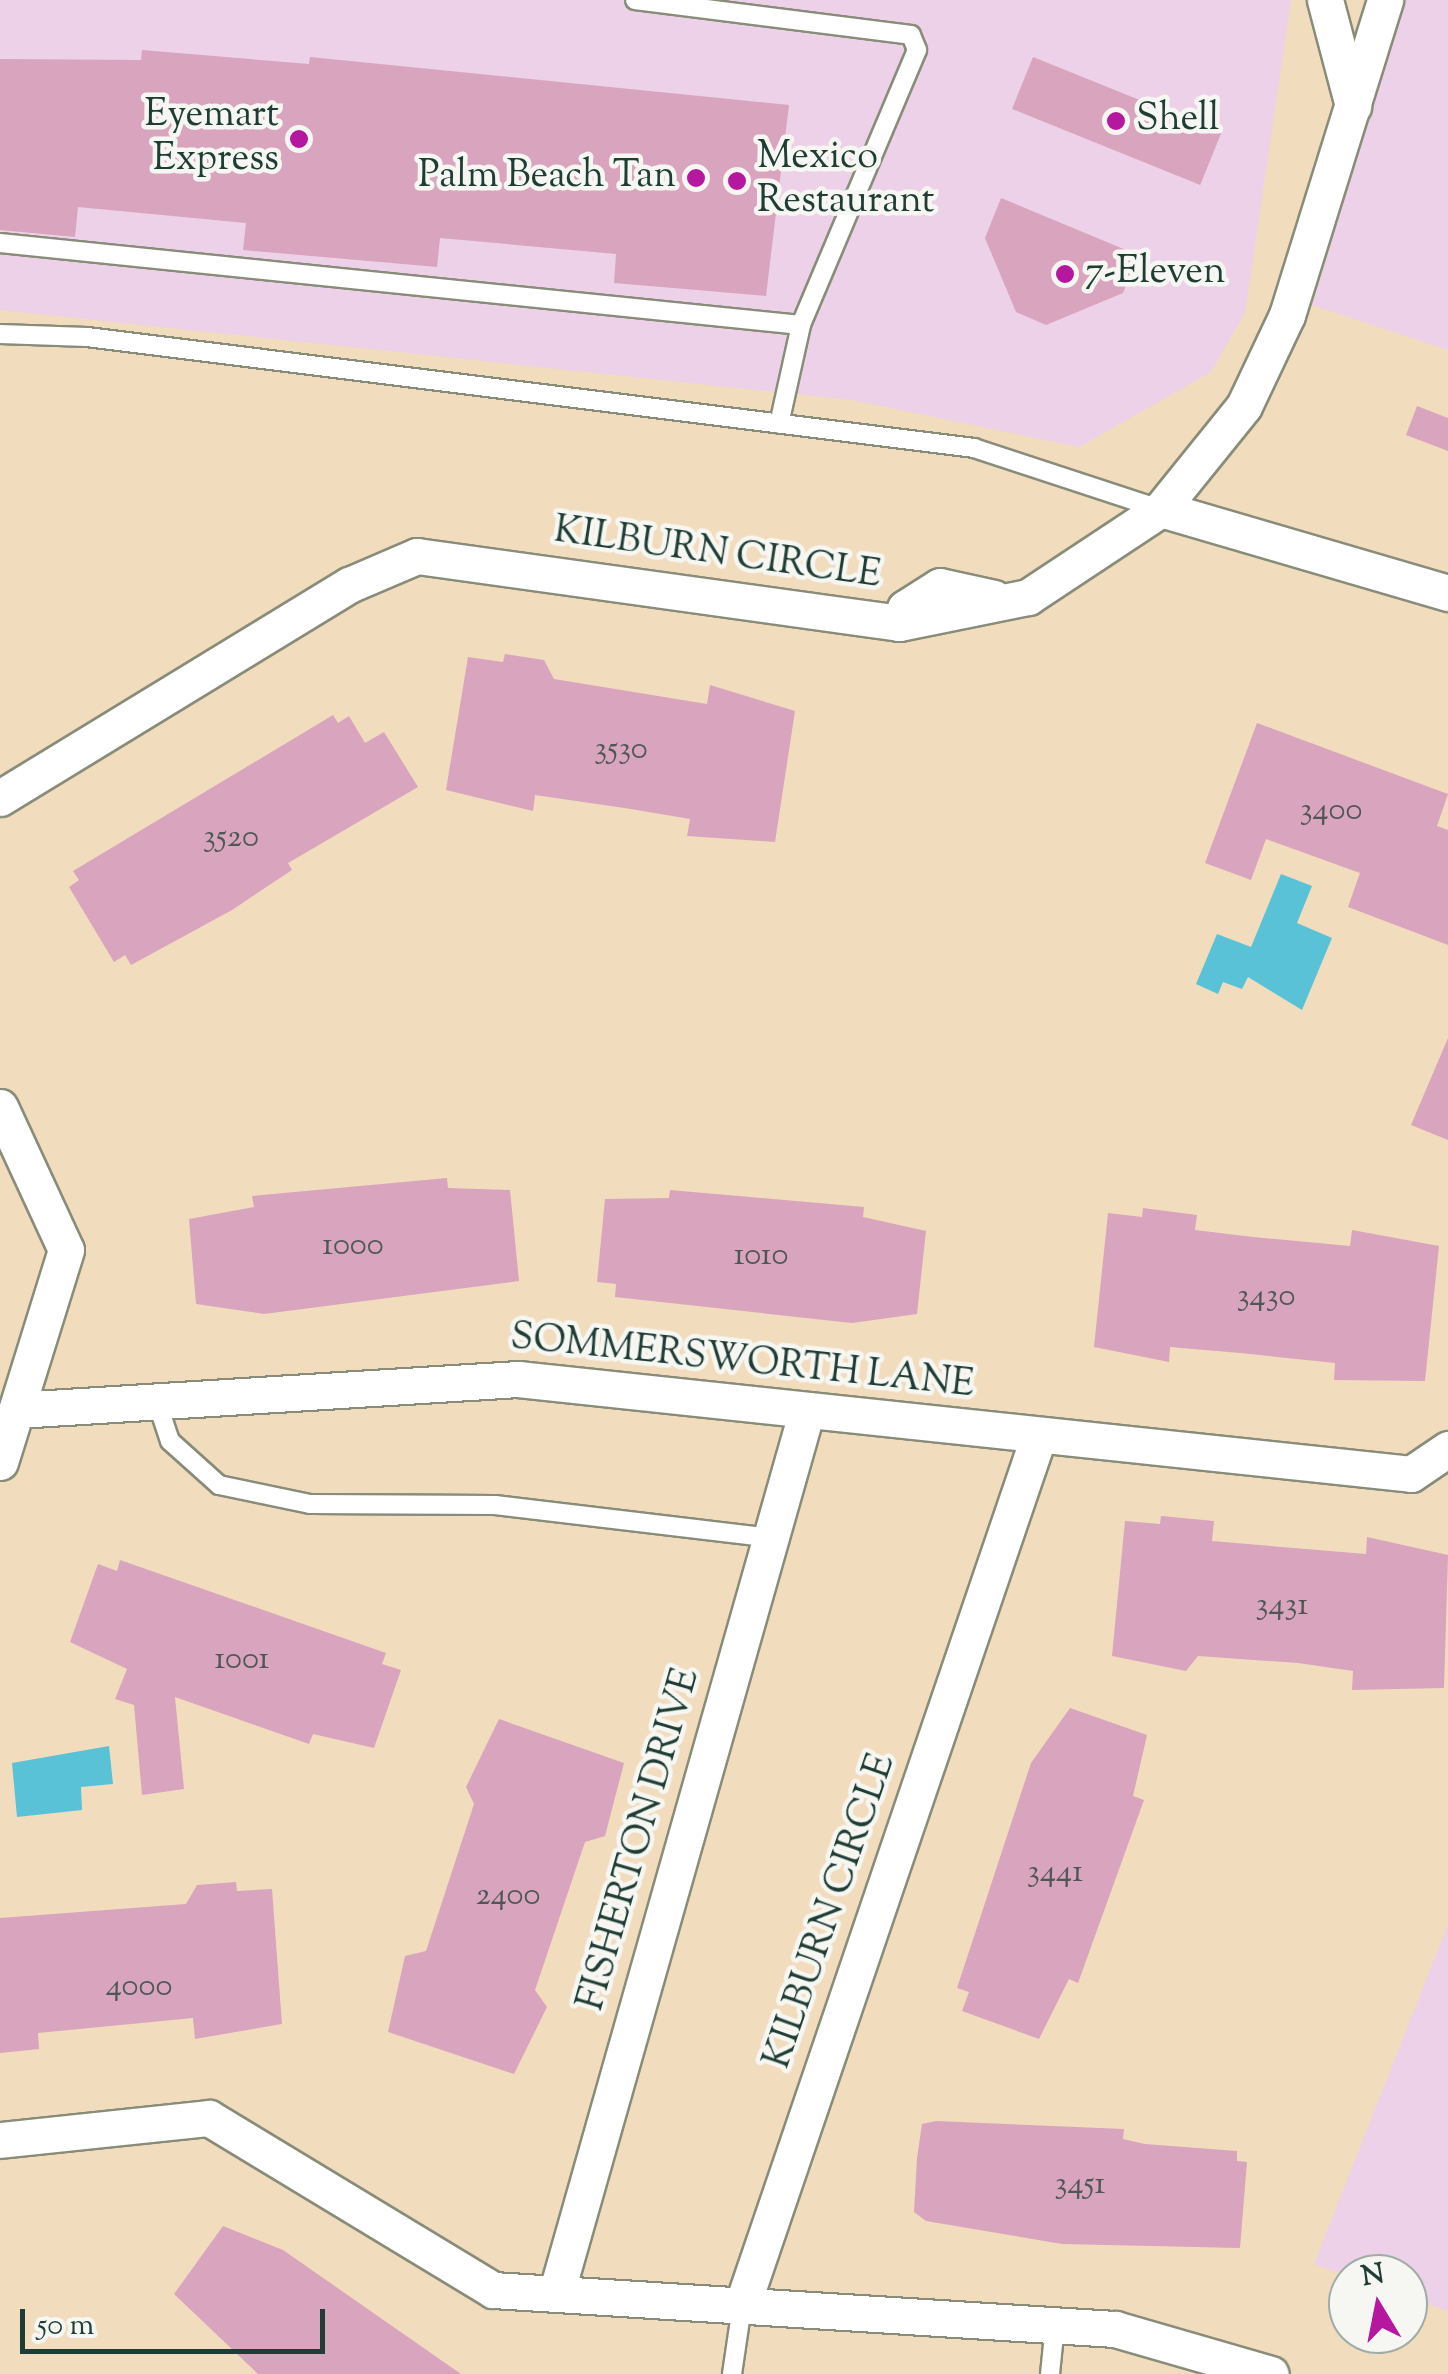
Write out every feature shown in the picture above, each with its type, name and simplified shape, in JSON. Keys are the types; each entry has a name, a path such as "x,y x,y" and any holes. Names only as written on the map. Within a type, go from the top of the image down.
{"street":[{"path":"1325,0 1353,106"},
{"path":"1384,0 1353,106 1268,360 1244,406 1160,509 1448,592"},
{"name":"KILBURN CIRCLE","path":"0,798 349,585 417,556 900,623 904,608 940,586 1005,602 1028,597 1160,509"},
{"path":"0,1106 66,1250 0,1462"},
{"name":"SOMMERSWORTH LANE","path":"17,1410 518,1379 1039,1435"},
{"name":"FISHERTON DRIVE","path":"556,2294 808,1410"},
{"path":"1039,1435 1411,1474 1448,1449"},
{"name":"KILBURN CIRCLE","path":"742,2306 1039,1435"},
{"path":"0,2140 209,2118 493,2290 1115,2329 1271,2374"}],"lane":[{"path":"635,0 911,35 916,71 802,325 779,424"},
{"path":"0,242 802,325"},
{"path":"0,334 87,337 974,448 1160,509"},
{"path":"158,1402 170,1440 219,1485 310,1504 495,1504 771,1538"},
{"path":"732,2374 742,2306"},
{"path":"1050,2374 1055,2325"}],"shaded area":[{"path":"0,0 1291,0 1245,313 1211,372 1079,447 852,400 0,310"},
{"path":"1405,0 1448,0 1448,350 1312,305"},
{"path":"1448,1924 1448,2311 1428,2304 1428,2254 1328,2254 1328,2269 1314,2264"}],"water":[{"path":"1281,874 1312,886 1297,923 1332,938 1302,1010 1248,977 1242,989 1223,982 1218,994 1196,984 1217,934 1251,947"},
{"path":"109,1746 113,1784 81,1787 82,1810 17,1817 12,1763"}],"building":[{"path":"142,50 309,64 310,57 789,105 766,296 614,283 616,254 440,238 437,267 243,250 246,223 78,207 75,237 0,230 0,59 141,60"},
{"name":"Shell","path":"1033,57 1221,133 1200,185 1012,109"},
{"name":"7-Eleven","path":"1001,198 1138,255 1123,293 1046,325 1016,312 985,238"},
{"path":"1417,406 1448,418 1448,451 1406,435"},
{"path":"505,654 544,660 554,679 707,704 710,685 795,711 775,842 687,836 690,819 631,809 535,795 533,811 446,790 468,657 503,662"},
{"path":"333,715 338,723 349,716 365,743 384,732 418,787 288,863 292,870 232,910 131,965 125,955 114,962 69,887 79,880 73,871"},
{"path":"1257,723 1448,794 1437,826 1448,830 1448,945 1348,907 1360,873 1266,839 1251,880 1205,863"},
{"path":"1448,1038 1448,1140 1411,1125"},
{"path":"447,1178 448,1188 510,1190 519,1281 264,1314 196,1304 189,1219 254,1207 252,1196"},
{"path":"670,1190 864,1207 863,1217 926,1231 917,1314 852,1323 615,1297 616,1284 597,1282 605,1199 669,1198"},
{"path":"1143,1208 1197,1215 1195,1230 1350,1246 1352,1230 1439,1246 1425,1381 1334,1380 1335,1363 1240,1353 1170,1347 1169,1362 1094,1347 1108,1213 1142,1217"},
{"path":"1161,1516 1214,1521 1212,1541 1366,1554 1367,1537 1448,1555 1444,1688 1352,1690 1353,1671 1298,1663 1198,1656 1186,1671 1112,1656 1125,1521 1160,1524"},
{"path":"120,1560 386,1653 382,1664 401,1670 374,1748 313,1734 309,1744 175,1697 184,1789 142,1795 134,1705 115,1699 127,1669 70,1642 98,1564 117,1571"},
{"path":"1070,1708 1147,1735 1133,1796 1144,1800 1078,1983 1069,1979 1039,2039 962,2011 969,1992 957,1988 1031,1763"},
{"path":"499,1719 624,1763 605,1836 585,1842 535,1990 547,2007 514,2074 388,2032 405,1956 426,1951 474,1804 466,1787"},
{"path":"236,1882 237,1891 272,1889 282,2024 195,2039 193,2018 38,2033 39,2049 0,2053 0,1918 186,1904 197,1885"},
{"path":"936,2121 1124,2129 1123,2139 1145,2144 1237,2151 1237,2161 1247,2162 1240,2248 1062,2244 926,2221 914,2212 917,2158 922,2124"},
{"path":"223,2226 283,2250 461,2374 258,2374 174,2294"}],"place":[{"name":"Shell","path":"1116,121"},
{"name":"Eyemart Express","path":"299,139"},
{"name":"Palm Beach Tan","path":"696,178"},
{"name":"Mexico Restaurant","path":"737,181"},
{"name":"7-Eleven","path":"1065,274"}]}
